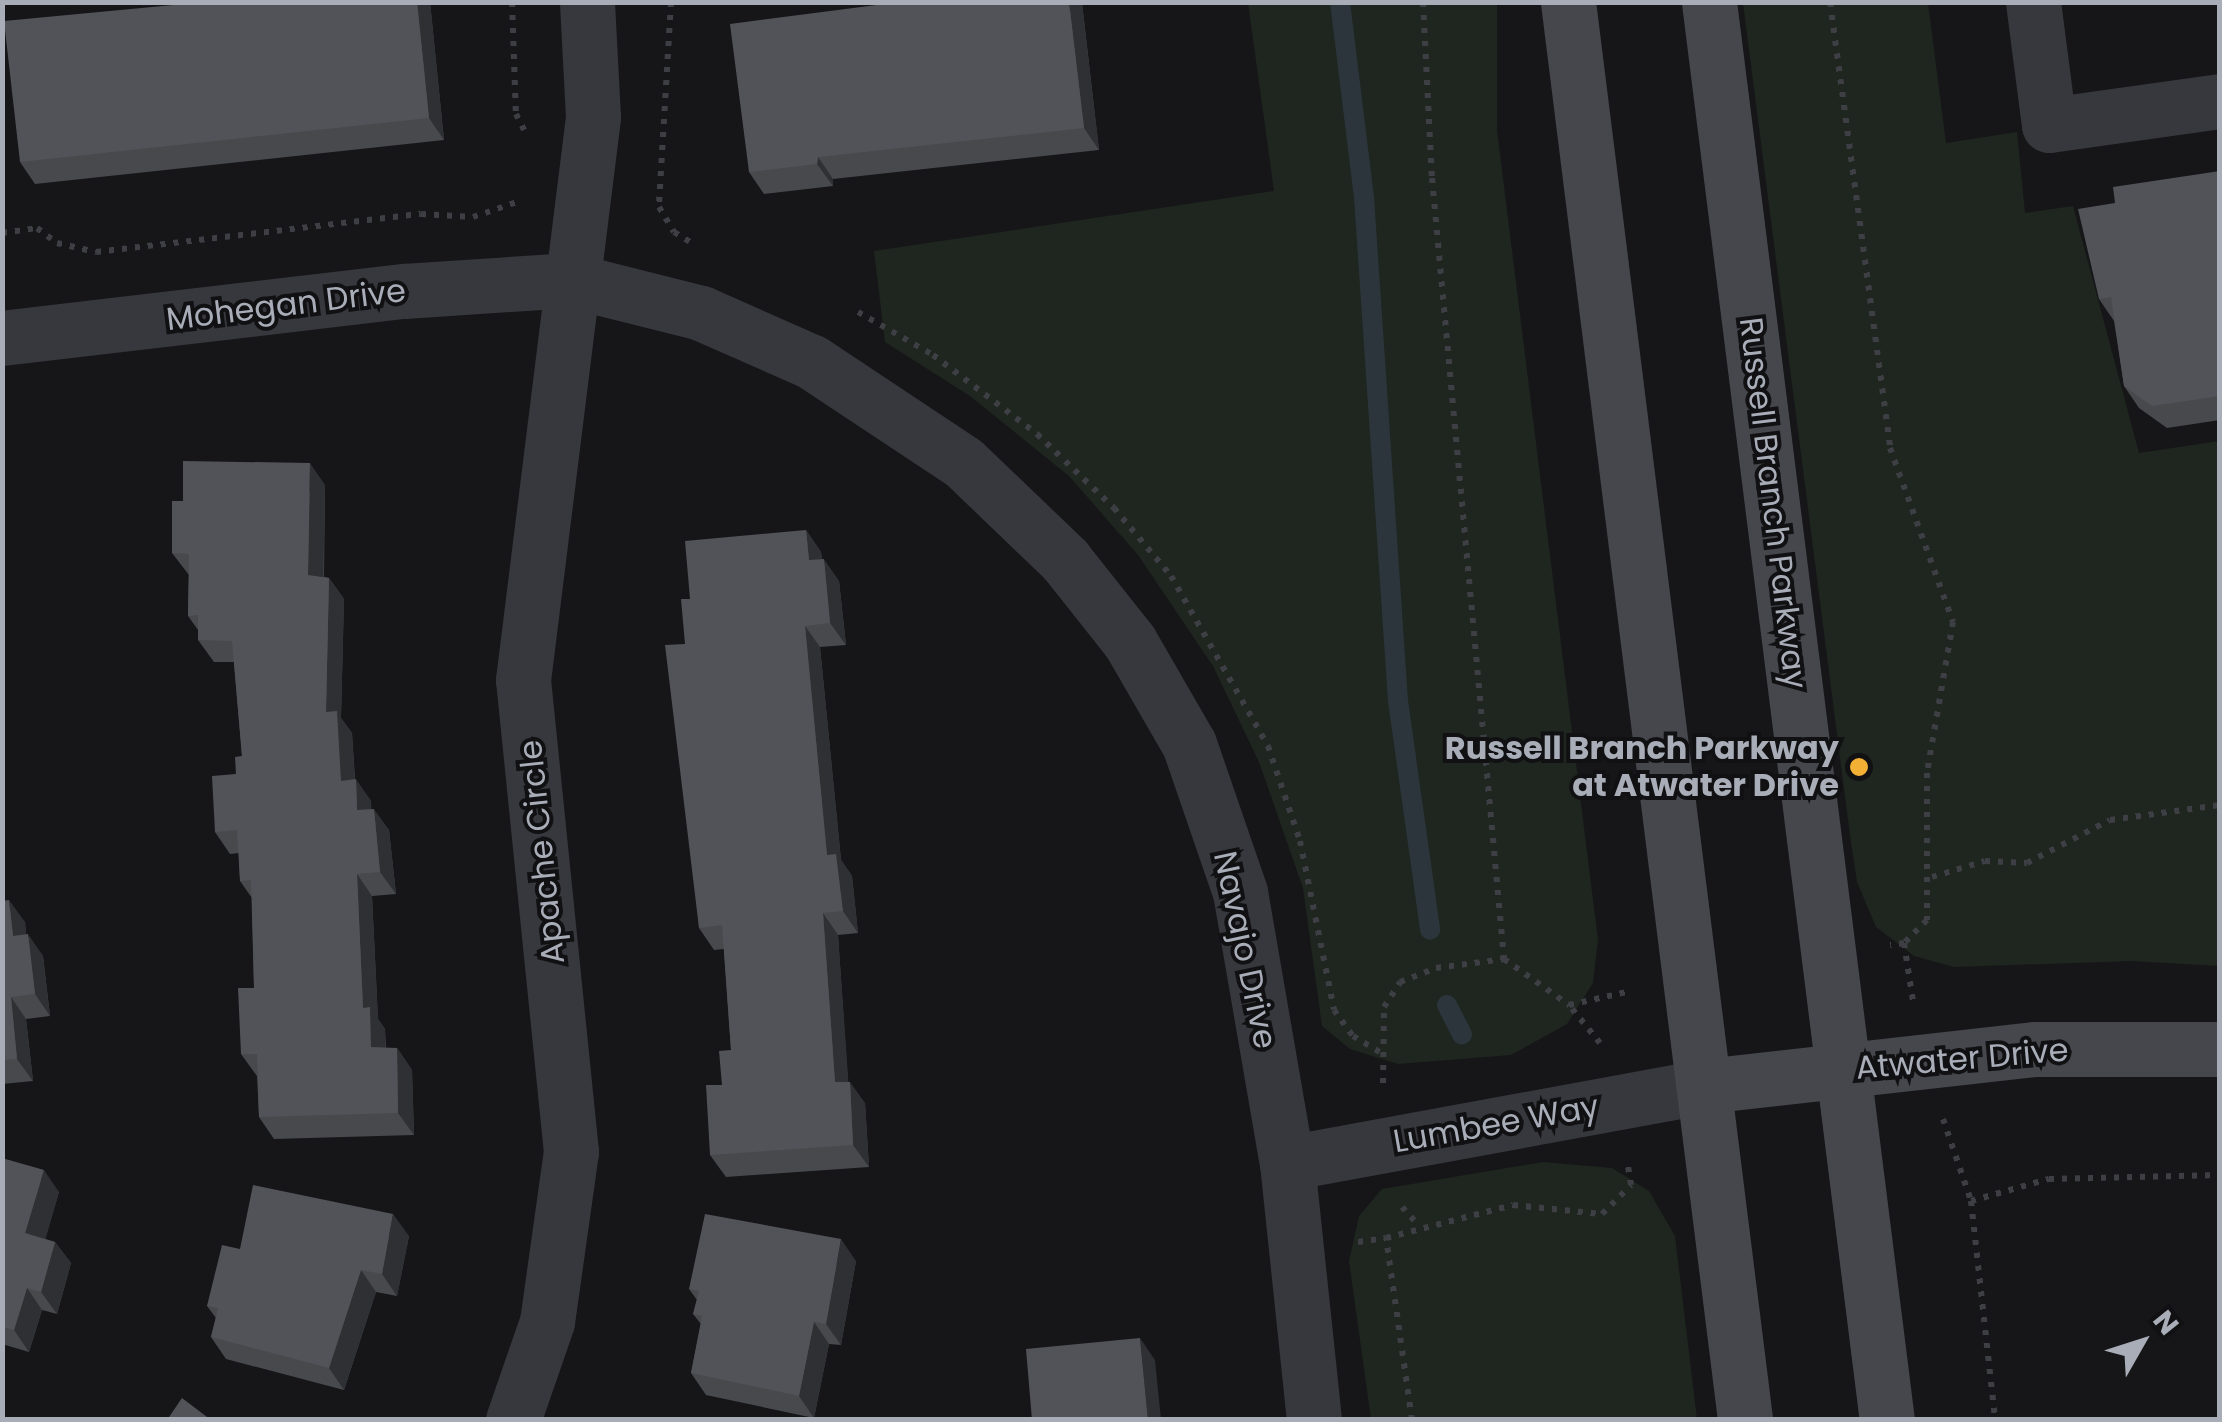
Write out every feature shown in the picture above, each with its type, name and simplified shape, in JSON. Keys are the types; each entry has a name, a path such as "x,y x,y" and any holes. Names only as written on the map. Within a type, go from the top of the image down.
{"main road":[{"path":"1568,2 1745,1420"},
{"name":"Russell Branch Parkway","path":"1709,2 1847,1069 1888,1420"},
{"name":"Atwater Drive","path":"1705,1086 2036,1049 2220,1049"}],"street":[{"name":"Apache Circle","path":"513,1420 547,1322 571,1152 524,680 570,280 593,117 587,2"},
{"path":"2033,2 2050,125 2220,101"},
{"name":"Mohegan Drive","path":"2,338 404,291 570,280"},
{"name":"Navajo Drive","path":"570,280 701,312 812,362 964,464 1065,560 1130,642 1189,744 1240,892 1287,1163 1314,1420"},
{"name":"Lumbee Way","path":"1287,1163 1705,1086"}],"path":[{"path":"512,2 516,114 530,142"},
{"path":"1422,2 1432,178 1504,959"},
{"path":"2,233 37,228 57,244 96,252 421,214 473,217 517,202 526,192"},
{"path":"1932,878 1985,861 2028,863 2110,820 2220,805"},
{"path":"1904,943 1923,1060 1971,1201 1996,1420"},
{"path":"1418,1225 1392,1195 1379,1038 1384,1007 1400,982 1436,968 1504,959 1569,1005"},
{"path":"1971,1201 2049,1179 2220,1174"}],"shaded area":[{"path":"1248,3 1497,3 1497,130 1598,940 1593,983 1567,1024 1511,1055 1398,1064 1350,1049 1322,1026 1303,888 1259,762 1213,666 1138,555 1069,476 970,396 885,342 874,251 1274,191"},
{"path":"1743,3 1928,3 1946,143 2017,132 2025,213 2073,206 2139,453 2219,441 2219,966 2133,961 1954,967 1914,956 1876,927 1857,882 1850,835"},
{"path":"1543,1162 1612,1168 1649,1191 1675,1236 1697,1419 1371,1419 1349,1261 1359,1216 1382,1189"}],"building":[{"path":"205,2 417,2 429,118 20,162 4,21"},
{"path":"900,2 1069,2 1084,128 818,157 817,164 749,172 730,24"},
{"path":"2220,171 2220,396 2152,406 2124,386 2111,297 2099,299 2078,209 2115,203 2113,187"},
{"path":"183,461 310,463 308,575 329,578 326,712 337,711 341,781 356,779 357,810 374,809 380,872 357,874 363,1008 370,1007 371,1047 397,1048 398,1113 259,1117 257,1054 241,1054 238,988 254,988 251,880 240,881 237,830 215,832 212,776 236,774 235,757 242,756 232,641 198,640 198,615 188,616 189,554 172,553 172,501 183,501"},
{"path":"806,530 809,560 824,559 830,623 805,626 827,855 836,854 843,911 823,913 835,1082 850,1082 853,1145 710,1155 706,1085 722,1085 719,1051 731,1050 722,925 699,928 665,645 685,644 681,599 690,599 685,541"},
{"path":"9,900 13,936 28,934 35,994 11,997 17,1059 2,1060 2,901"},
{"path":"2,1158 44,1170 25,1233 55,1242 41,1292 27,1288 14,1330 2,1327"},
{"path":"253,1185 393,1214 382,1274 361,1270 329,1368 211,1337 218,1308 207,1306 222,1245 240,1249"},
{"path":"705,1214 841,1239 826,1324 814,1322 799,1396 691,1373 702,1316 693,1314 699,1291 689,1289"},
{"path":"1140,1338 1148,1420 1032,1420 1026,1349"},
{"path":"182,1398 211,1420 167,1420"}],"waterway":[{"path":"1340,2 1364,197 1398,701 1430,930"},
{"path":"1447,1005 1462,1034"}],"place":[{"name":"Russell Branch Parkway at Atwater Drive","path":"1859,767"}]}
